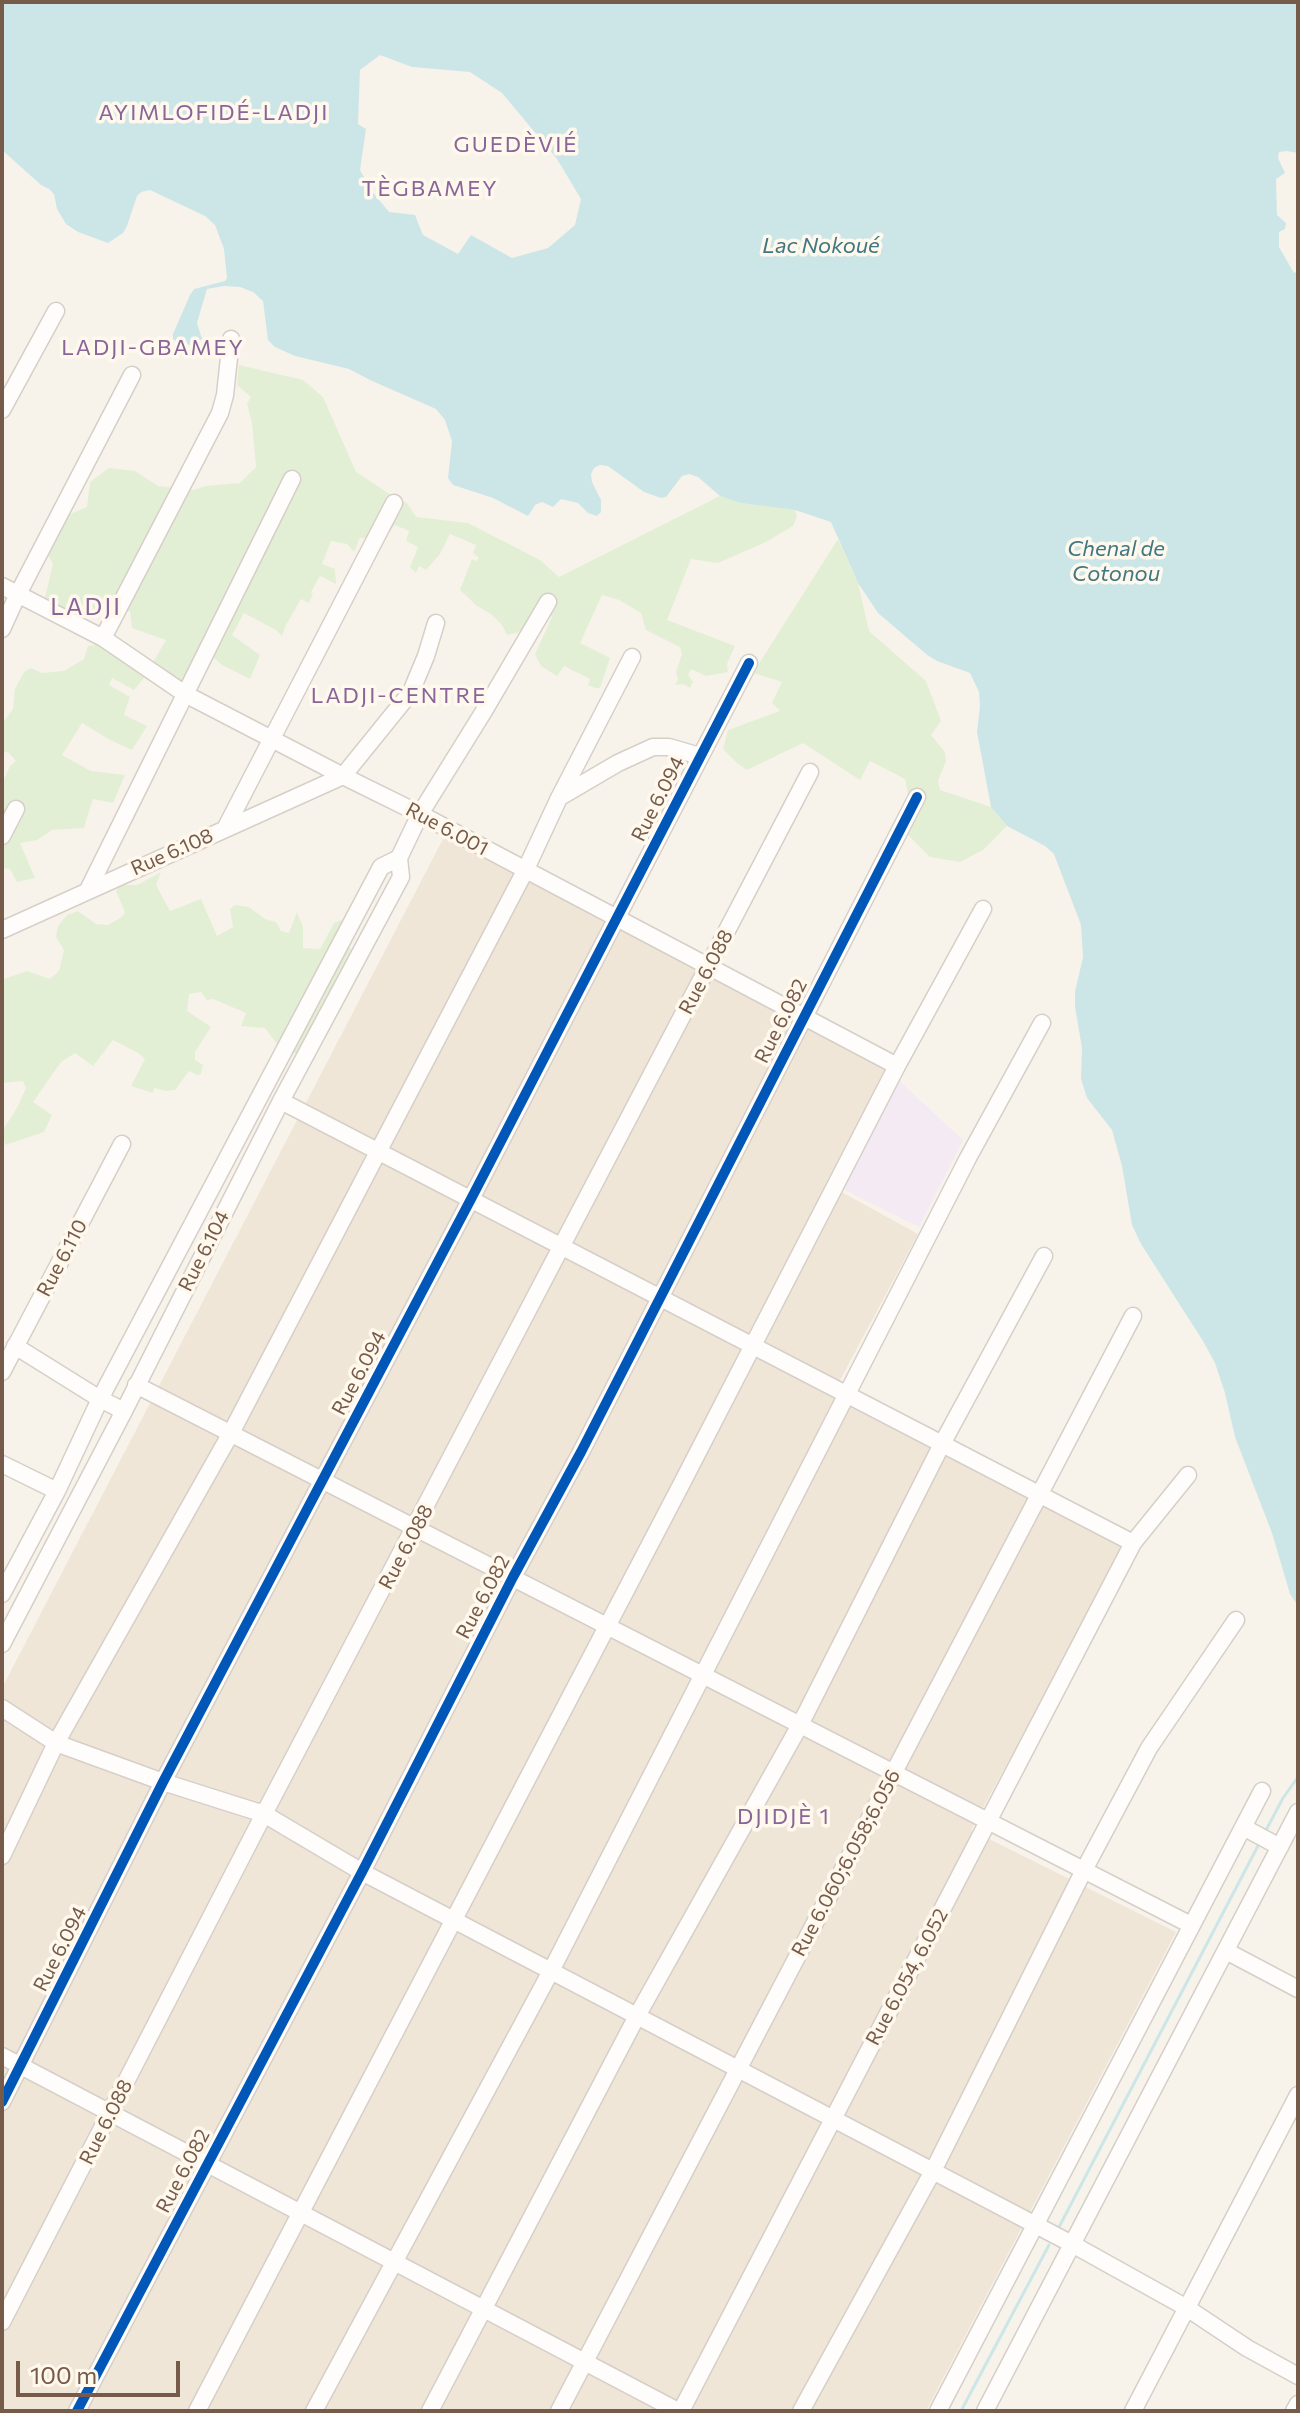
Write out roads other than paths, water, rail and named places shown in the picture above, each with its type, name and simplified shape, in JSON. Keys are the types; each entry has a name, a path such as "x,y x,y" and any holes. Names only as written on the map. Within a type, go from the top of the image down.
{"street":[{"path":"2,410 56,311"},
{"path":"103,638 220,413 231,339"},
{"path":"2,629 132,375"},
{"path":"88,890 292,479"},
{"path":"225,829 394,503"},
{"name":"Rue 6.001","path":"2,586 103,638 185,694 420,814 897,1066"},
{"name":"Rue 6.104","path":"2,1644 281,1101 401,877 399,858 420,814 548,602"},
{"path":"343,776 411,692 436,623"},
{"path":"2,1856 56,1743 231,1433 525,871 632,657"},
{"name":"Rue 6.094","path":"2,2102 163,1782 749,663"},
{"path":"559,798 618,763 653,747 669,747 700,756"},
{"name":"Rue 6.088","path":"2,2322 264,1814 810,772"},
{"name":"Rue 6.108","path":"2,930 343,776"},
{"name":"Rue 6.082","path":"77,2411 581,1452 917,797"},
{"path":"2,836 16,809"},
{"name":"Rue 6.104","path":"2,1594 57,1491 100,1399 381,867 399,858"},
{"path":"197,2411 897,1066 983,909"},
{"path":"314,2411 551,1971 968,1158 1042,1023"},
{"path":"281,1101 1133,1543"},
{"name":"Rue 6.110","path":"2,1372 122,1144"},
{"path":"430,2411 637,2016 800,1725 942,1444 1044,1256"},
{"name":"Rue 6.060;6.058;6.056","path":"559,2411 1133,1316"},
{"path":"15,1346 124,1411"},
{"path":"136,1385 1191,1925"},
{"path":"2,1464 57,1491"},
{"name":"Rue 6.054, 6.052","path":"679,2411 1133,1543 1188,1475"},
{"path":"801,2411 933,2171 1084,1870 1157,1735 1236,1620"},
{"path":"2,1708 56,1743 264,1814 362,1872 1072,2244 1187,2308 1247,2348 1298,2376"},
{"path":"938,2411 1191,1925 1249,1830 1262,1791"},
{"path":"985,2411 1226,1951 1276,1844 1298,1812"},
{"path":"1249,1830 1276,1844"},
{"path":"1226,1951 1298,1989"},
{"path":"2,2056 679,2411"},
{"path":"1133,2411 1298,2095"},
{"path":"1294,2411 1298,2404"}],"water":[{"name":"Lac Nokoué","path":"2,2 1298,2 1298,153 1279,152 1278,158 1285,173 1276,179 1277,215 1286,223 1285,229 1279,232 1279,247 1294,273 1298,271 1298,1606 1290,1594 1272,1533 1235,1437 1215,1363 1141,1244 1132,1225 1112,1130 1087,1098 1081,1079 1082,1048 1075,1007 1083,957 1081,925 1054,854 1007,826 991,807 977,732 979,692 970,673 926,654 878,613 858,583 831,522 795,510 740,503 720,496 698,477 689,474 682,476 666,497 661,498 644,492 608,466 600,465 591,474 601,500 601,512 597,516 588,513 578,503 561,499 553,507 542,502 535,505 528,516 493,498 453,485 448,478 452,441 445,420 436,409 349,369 295,356 275,347 268,340 263,301 253,292 240,287 207,289 197,323 202,339 190,345 178,343 173,339 173,334 194,289 227,278 224,249 215,225 205,216 150,190 137,196 123,233 108,243 66,224 57,209 54,194 2,150","holes":["380,55 412,67 470,72 502,93 557,159 581,199 575,225 548,248 512,258 471,235 458,254 423,235 415,215 389,212 360,170 366,129 358,124 360,70"]}],"waterway":[{"path":"1265,1832 1298,1777"},
{"path":"1058,2229 1260,1842"},
{"path":"961,2411 1049,2245"}],"district":[{"name":"AYIMLOFIDÉ-LADJI","path":"214,113"},
{"name":"GUEDÈVIÉ","path":"516,145"},
{"name":"TÈGBAMEY","path":"430,189"},
{"name":"LADJI-GBAMEY","path":"153,348"},
{"name":"LADJI","path":"86,607"},
{"name":"LADJI-CENTRE","path":"399,696"},
{"name":"DJIDJÈ 1","path":"784,1817"}],"water label":[{"name":"Chenal de Cotonou","path":"1116,562"}]}
